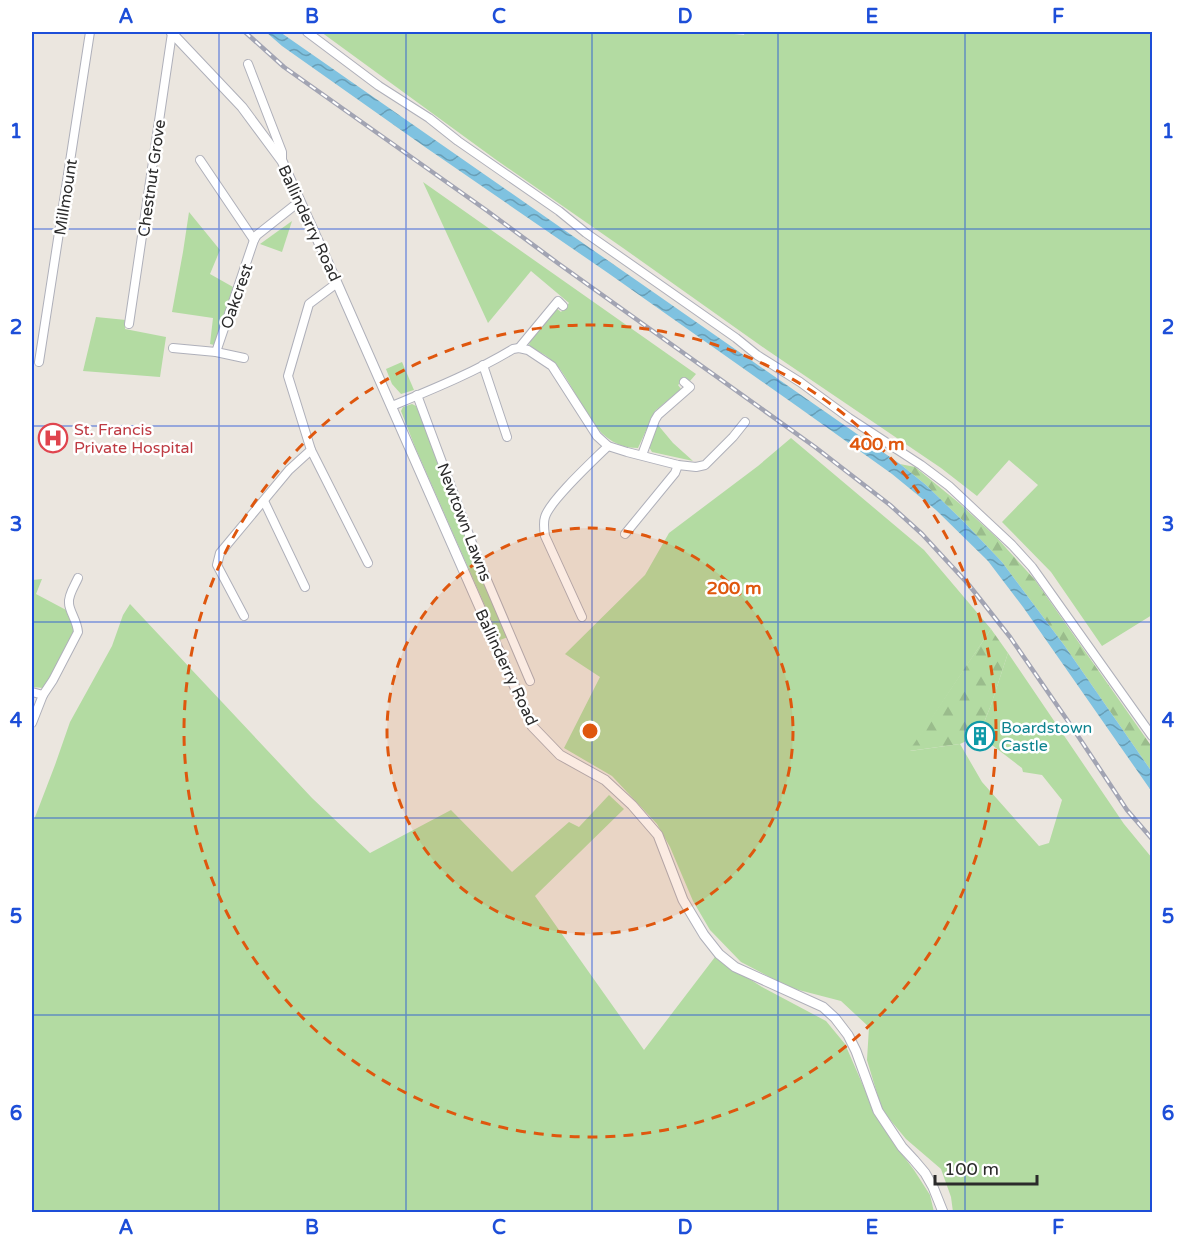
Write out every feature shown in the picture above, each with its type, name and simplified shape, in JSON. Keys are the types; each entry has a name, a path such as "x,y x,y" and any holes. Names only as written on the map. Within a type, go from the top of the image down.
{"street":[{"name":"Millmount","path":"39,362 90,32"},
{"name":"Ballinderry Road","path":"172,32 242,107 282,161 532,726 561,756 605,780 632,805 658,836 683,900 704,935 719,954 735,967 823,1007 835,1018 848,1035 856,1051 878,1111 902,1147 925,1173 943,1212"},
{"name":"Chestnut Grove","path":"129,324 172,32"},
{"path":"307,32 379,86 429,117 458,141 757,355 800,382 949,486 1032,567 1152,736"},
{"path":"248,64 282,152 282,161"},
{"path":"200,160 254,240"},
{"name":"Oakcrest","path":"216,352 254,240 257,235 300,201"},
{"path":"337,283 309,304 288,376 311,450 368,563"},
{"path":"519,348 558,301 563,306"},
{"name":"Oakcrest","path":"173,348 216,352 244,358"},
{"path":"392,406 519,348 528,350 552,366 597,436 608,446 678,465 696,467 705,465 745,422"},
{"path":"483,365 507,437"},
{"path":"642,455 658,415 690,387 684,382"},
{"name":"Newtown Lawns","path":"417,395 474,549 530,681"},
{"path":"582,617 545,536 544,524 546,514 559,497 608,446"},
{"path":"244,616 217,565 220,553 289,470 311,450"},
{"path":"625,534 675,473 678,465"},
{"path":"264,501 305,587"},
{"path":"32,723 43,695 78,632 68,601 74,581"},
{"path":"32,692 43,695"}],"green space":[{"path":"321,32 714,32 744,35 745,32 1152,32 1152,615 1102,646 1051,572 1002,522 1038,485 1009,460 977,496 941,468 767,350 495,159"},
{"path":"423,182 696,374 690,381 685,378 678,385 681,389 655,411 638,448 623,446 610,440 599,430 559,368 547,356 529,345 531,338 556,308 561,312 569,303 531,271 488,323"},
{"path":"189,212 220,250 210,274 233,287 214,345 210,344 213,318 172,312"},
{"path":"292,221 282,252 260,244"},
{"path":"96,317 126,320 125,329 166,337 160,377 83,371"},
{"path":"402,362 414,390 401,394 392,384 386,369"},
{"path":"412,404 416,406 427,430 453,506 508,637 500,640 415,447 401,411 403,407"},
{"path":"658,425 693,461 652,452 649,447"},
{"path":"791,438 924,550 991,629 910,751 960,744 982,782 1039,846 1049,843 1062,800 1042,775 1023,772 1022,768 979,735 1008,653 1124,824 1152,858 1152,1212 953,1212 951,1197 941,1169 906,1139 882,1110 867,1060 869,1027 841,1001 791,988 741,962 710,930 693,901 670,847 657,824 612,776 564,748 600,677 565,654 645,575 669,533 758,466"},
{"path":"900,464 915,467 959,503 997,538 1035,580 1152,747 1152,772 1064,645 1002,562 926,485"},
{"path":"42,579 36,594 68,611 75,631 47,685 43,688 32,687 32,580"},
{"path":"130,604 312,798 370,853 451,810 512,872 569,822 579,827 609,795 624,809 535,896 644,1050 715,957 762,987 826,1021 845,1044 875,1113 930,1195 934,1212 32,1212 32,825 70,722 112,646 123,615"},
{"path":"991,629 1008,653 979,735 960,744 909,751"}],"water":[{"path":"266,32 280,32 900,464 926,485 1002,562 1064,645 1152,772 1152,792 1023,607 988,561 936,510 892,474 801,409 425,147 282,46"}],"railway":[{"path":"245,32 284,67 815,447 890,505 922,534 969,585 1010,637 1127,810 1152,839"}],"place":[{"name":"St. Francis Private Hospital","path":"53,438"},
{"name":"Boardstown Castle","path":"980,736"}]}
